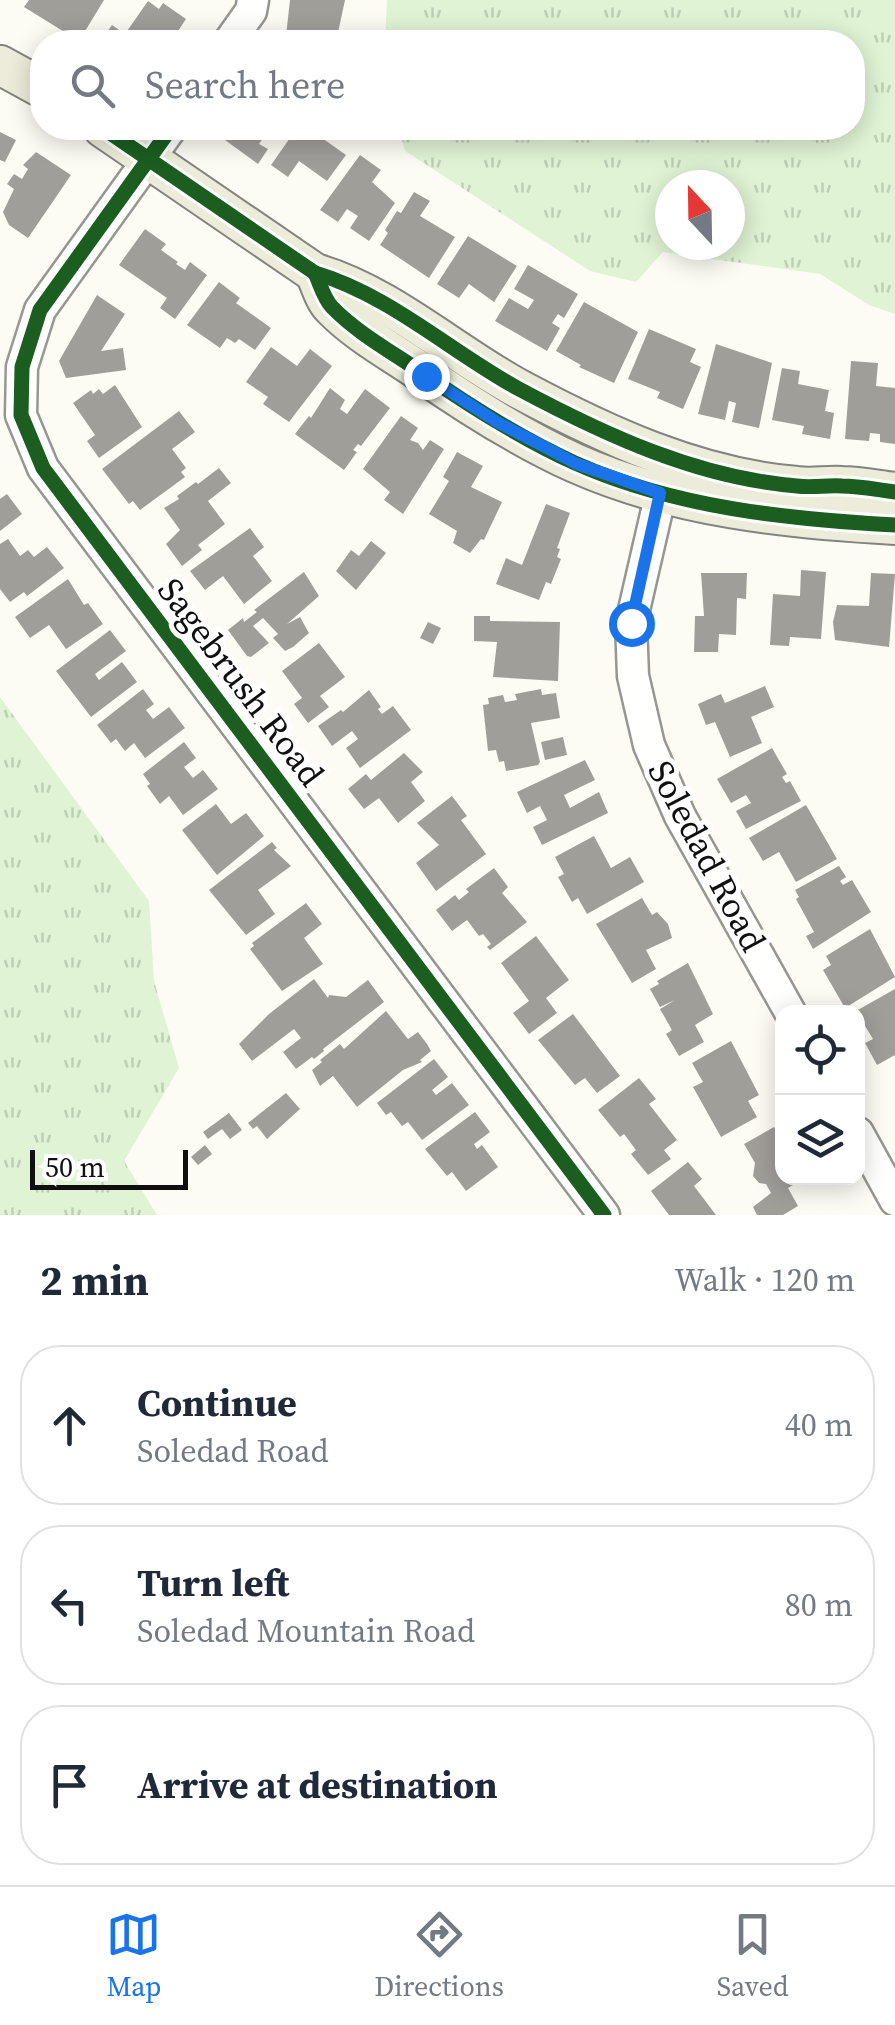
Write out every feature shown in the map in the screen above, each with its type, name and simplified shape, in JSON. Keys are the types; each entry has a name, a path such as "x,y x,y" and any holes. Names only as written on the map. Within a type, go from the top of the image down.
{"main road":[{"path":"0,65 30,81"},
{"path":"160,142 315,273 330,305 374,339 497,422 577,464 665,476 895,492"},
{"path":"665,476 784,517 895,526"}],"street":[{"path":"238,30 251,11 253,0"},
{"name":"Sagebrush Road","path":"160,142 40,310 22,368 22,415 43,468 604,1215"},
{"name":"Soledad Road","path":"665,476 631,623 633,676 649,745 680,816 786,1005"},
{"path":"865,1146 895,1200"}],"green space":[{"path":"387,0 895,0 895,314 869,305 820,274 720,260 745,260 745,170 655,170 656,260 636,282 590,271 405,151 402,140 865,140 865,30 386,30"},
{"path":"0,697 149,901 154,981 179,1068 124,1161 157,1215 0,1215"}],"building":[{"path":"29,0 104,0 86,30 61,30 24,7"},
{"path":"290,0 345,0 339,30 287,30"},
{"path":"148,1 159,9 163,3 186,19 179,30 128,30"},
{"path":"0,132 16,140 5,162 0,160"},
{"path":"225,140 262,140 259,144 268,149 258,164"},
{"path":"289,140 325,140 346,155 327,181 299,161 288,177 271,165"},
{"path":"36,152 71,175 28,238 9,225 3,212 14,189 7,184 14,174 22,179 28,169 23,165"},
{"path":"360,155 381,170 372,182 395,203 369,241 350,228 358,216 347,209 338,222 320,210"},
{"path":"414,192 430,201 420,216 455,237 429,278 380,245 397,211 401,213"},
{"path":"145,229 166,244 161,250 176,264 185,270 190,262 207,275 175,319 160,308 167,298 119,265"},
{"path":"468,236 517,266 494,302 469,284 459,298 437,284"},
{"path":"528,265 578,294 564,318 558,314 552,323 560,328 547,351 495,321 509,298 528,309 534,300 514,289"},
{"path":"219,282 240,298 236,303 271,328 255,350 239,339 235,343 227,338 220,348 187,325"},
{"path":"97,295 125,314 101,351 123,348 126,370 66,378 59,361"},
{"path":"584,302 638,332 614,383 556,351"},
{"path":"649,329 696,349 690,362 701,367 683,409 657,398 660,392 628,379"},
{"path":"716,344 772,363 759,428 732,422 736,403 729,401 725,420 698,414"},
{"path":"271,347 297,366 310,349 332,366 289,422 263,404 268,397 246,382"},
{"path":"851,361 878,363 876,386 895,388 895,444 880,442 880,434 870,433 869,441 845,439"},
{"path":"782,368 800,371 798,384 829,390 825,411 834,413 830,439 802,434 804,426 772,420"},
{"path":"115,385 142,427 99,458 87,441 95,435 73,403 91,390 93,394 99,389 103,394"},
{"path":"330,388 345,400 340,409 347,414 365,389 390,408 361,446 358,444 353,450 357,452 344,470 295,434 311,418"},
{"path":"179,411 195,432 172,449 186,468 181,472 185,477 140,510 133,501 129,504 102,469"},
{"path":"401,416 418,428 410,440 423,450 430,440 444,449 403,514 384,500 390,492 363,469"},
{"path":"457,452 483,466 471,487 502,502 484,540 470,553 453,543 457,531 429,514 449,481 443,477"},
{"path":"219,468 231,483 208,501 225,524 198,545 202,550 182,566 166,544 180,530 164,508"},
{"path":"7,494 22,514 0,531 0,499"},
{"path":"546,504 570,513 557,548 557,557 561,559 551,584 546,582 539,600 496,584 506,558 522,565"},
{"path":"250,528 264,547 253,556 272,581 244,604 223,576 205,590 190,571"},
{"path":"8,539 20,556 28,550 34,557 47,547 64,568 27,596 24,592 10,602 0,589 0,544"},
{"path":"371,541 386,553 356,590 336,571 351,550 359,556"},
{"path":"801,570 826,572 821,639 790,637 789,646 770,645 773,594 800,596"},
{"path":"304,572 319,596 287,624 300,617 309,633 285,651 273,638 278,634 263,618 253,626 269,643 247,656 228,630 243,618 244,622"},
{"path":"701,573 747,573 746,599 737,598 736,635 719,634 718,652 694,652 695,616 704,616"},
{"path":"871,573 895,574 889,647 835,640 833,622 837,605 869,606"},
{"path":"68,579 84,605 88,603 103,624 66,649 49,625 30,638 15,617"},
{"path":"474,616 490,616 490,621 560,622 558,681 493,677 497,642 474,641"},
{"path":"428,622 441,628 433,644 420,638"},
{"path":"110,630 126,651 95,674 99,680 122,662 137,682 91,717 56,671"},
{"path":"319,643 345,677 320,696 329,707 308,723 294,704 302,698 282,671"},
{"path":"765,686 774,707 751,717 762,743 730,757 715,722 706,725 698,704 721,694 725,703"},
{"path":"143,689 154,704 146,710 153,719 169,707 185,728 145,758 134,743 125,751 116,739 111,743 97,725"},
{"path":"541,689 542,695 556,693 560,718 531,723 538,765 506,771 496,750 488,751 483,705 489,704 488,698 503,695 505,702 517,700 515,694"},
{"path":"369,690 382,714 393,706 411,730 360,768 346,748 358,739 352,731 332,746 318,726"},
{"path":"563,737 567,755 545,760 541,742"},
{"path":"184,742 196,758 184,767 193,778 203,770 218,789 183,815 169,796 160,804 143,774"},
{"path":"772,748 787,774 782,777 786,783 790,781 801,801 746,829 736,811 751,803 746,795 731,803 717,779"},
{"path":"404,753 423,772 411,782 425,801 398,823 379,798 364,809 348,789 366,774 371,780"},
{"path":"585,760 595,780 564,795 570,808 599,792 608,813 542,845 533,827 547,820 540,806 527,813 517,792"},
{"path":"452,796 467,816 461,820 486,854 436,891 416,863 439,845 417,823"},
{"path":"216,804 231,824 246,813 264,836 217,875 182,830"},
{"path":"806,805 837,859 796,882 779,852 763,861 749,838"},
{"path":"594,836 611,868 630,857 644,882 587,914 578,898 572,902 558,877 564,874 555,857"},
{"path":"272,842 277,848 274,850 291,866 258,890 275,914 246,935 209,890"},
{"path":"839,866 846,877 840,881 843,885 852,880 871,912 813,949 806,936 814,932 795,890"},
{"path":"494,868 508,887 502,893 527,922 490,950 487,947 491,944 467,920 452,931 436,910 455,895 459,900 469,892 466,889"},
{"path":"642,898 652,915 657,912 668,924 672,938 646,950 656,969 632,983 596,924"},
{"path":"306,903 322,924 304,938 323,964 282,991 250,949 252,943"},
{"path":"870,929 895,977 850,1005 843,1005 823,970 831,965 826,956"},
{"path":"536,936 569,980 546,998 557,1013 529,1034 513,1013 529,1001 501,963"},
{"path":"688,963 713,1014 695,1025 704,1042 679,1056 666,1034 672,1030 660,1009 675,1000 660,1007 650,989"},
{"path":"314,979 328,998 346,997 368,980 384,1002 296,1069 283,1052 301,1038 294,1029 252,1061 239,1044 269,1014"},
{"path":"895,989 895,1055 877,1065 865,1043 873,1039 865,1026 865,1006"},
{"path":"386,1011 408,1039 418,1032 431,1051 422,1062 403,1070 357,1107 333,1076 320,1086 312,1070 340,1044 344,1049"},
{"path":"573,1014 620,1076 597,1093 585,1078 575,1085 538,1040"},
{"path":"731,1041 759,1095 748,1101 757,1117 721,1137 693,1087 703,1082 692,1063"},
{"path":"434,1059 448,1077 432,1090 436,1095 452,1083 469,1105 422,1140 408,1122 402,1126 377,1103"},
{"path":"639,1078 656,1099 649,1104 677,1140 664,1150 671,1159 648,1175 631,1154 636,1150 624,1134 620,1137 598,1110"},
{"path":"286,1093 300,1109 267,1139 257,1126 253,1129 248,1123"},
{"path":"475,1112 490,1132 474,1144 477,1149 482,1145 498,1167 466,1191 452,1172 447,1176 425,1149"},
{"path":"229,1113 242,1130 230,1139 222,1129 208,1139 203,1132"},
{"path":"774,1127 775,1185 793,1185 788,1188 798,1206 783,1215 757,1215 753,1207 771,1193 766,1184 753,1176 755,1163 744,1144"},
{"path":"205,1145 212,1154 198,1165 191,1157"},
{"path":"688,1162 702,1179 694,1186 716,1215 669,1215 651,1191"}],"cycle path":[{"path":"121,140 315,273 369,295 519,389 619,438 724,474 797,486 849,486 895,492"},
{"path":"162,140 40,310 22,367 21,415 43,468 604,1215"},
{"path":"315,273 329,304 362,333 495,420 575,463 652,491 732,509 895,525"}],"route":[{"path":"426,376 497,422 577,464 660,493 631,623"}]}
